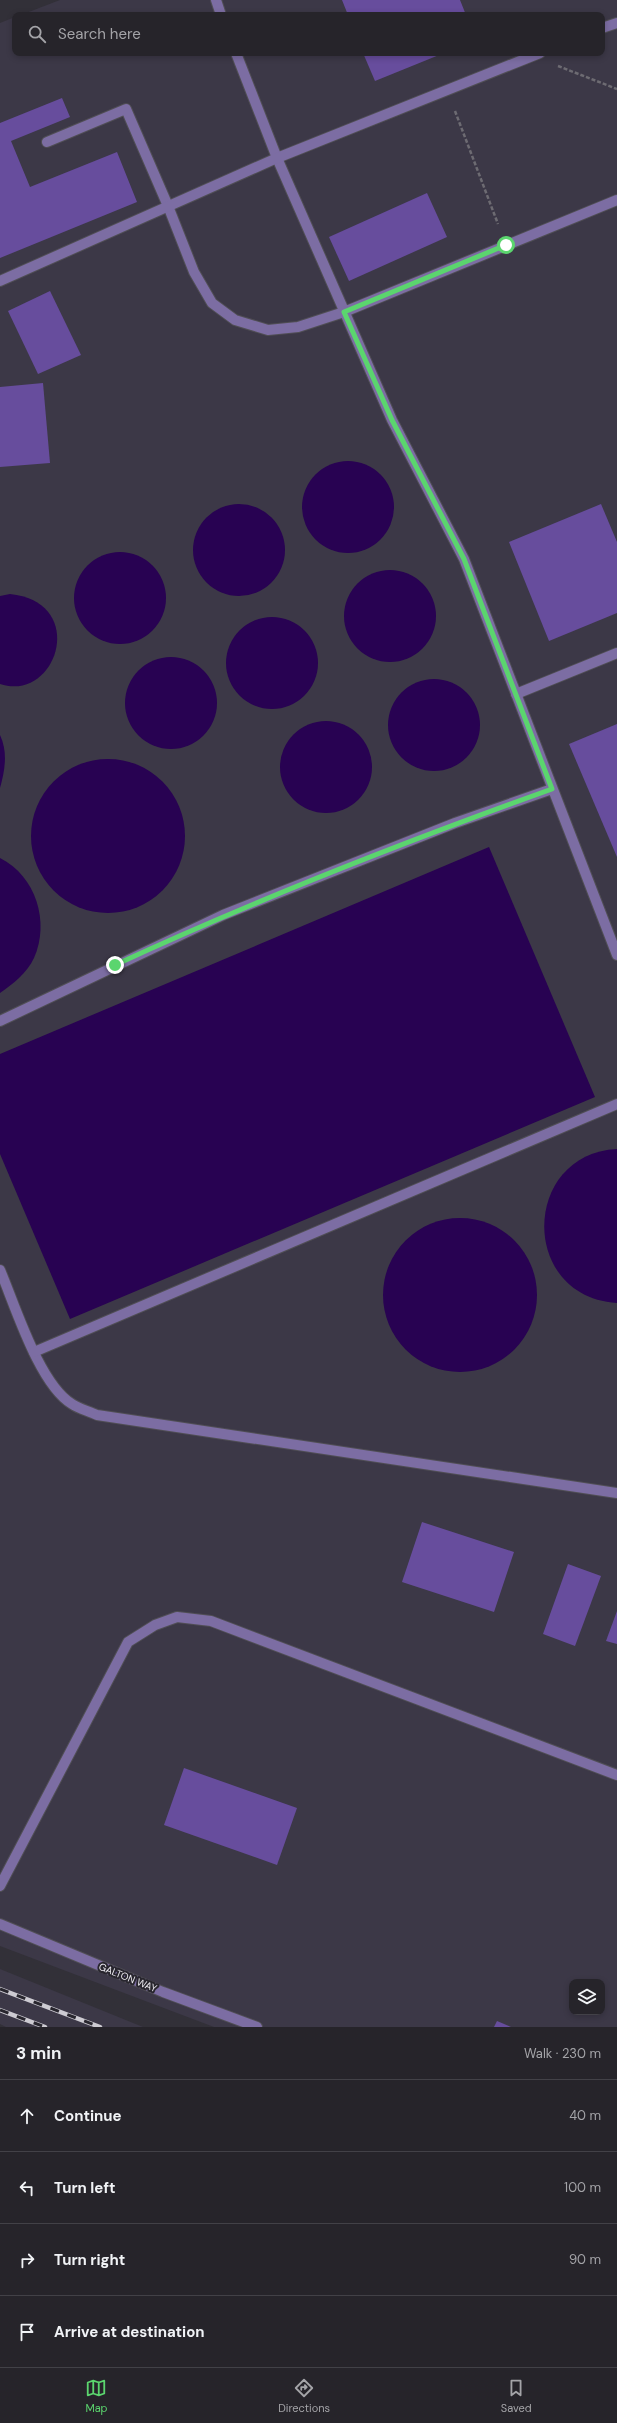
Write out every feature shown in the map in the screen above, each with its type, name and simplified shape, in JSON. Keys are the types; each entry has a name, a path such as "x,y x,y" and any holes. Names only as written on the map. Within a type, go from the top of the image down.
{"street":[{"path":"216,0 220,12"},
{"path":"605,27 617,22"},
{"path":"237,56 277,158 392,420 464,559 552,789 614,937 617,955"},
{"path":"0,281 277,158 534,56"},
{"path":"46,142 126,109 168,206 194,272 212,303 235,320 268,330 298,327 344,312 617,200"},
{"path":"516,694 617,653"},
{"path":"0,1021 223,915 455,823 552,789"},
{"path":"34,1352 617,1104"},
{"path":"0,1270 34,1352 51,1384 71,1404 97,1415 617,1493"},
{"path":"0,1886 128,1642 155,1625 177,1617 211,1621 617,1775"},
{"name":"GALTON WAY","path":"0,1924 164,1992 257,2027"}],"path":[{"path":"539,56 617,89"},
{"path":"447,90 506,245"}],"shaded area":[{"path":"60,0 617,0 617,2027 214,2027 0,1946 0,23 12,18 12,56 605,56 605,12 29,12"},
{"path":"348,461 365,465 380,475 390,490 394,507 390,524 380,539 365,549 348,553 331,549 316,539 306,524 302,507 306,490 316,475 331,465"},
{"path":"239,504 256,508 271,518 281,533 285,550 281,567 271,582 256,592 239,596 222,592 207,582 197,567 193,550 197,533 207,518 222,508"},
{"path":"120,552 137,556 152,566 162,581 166,598 162,615 152,630 137,640 120,644 103,640 88,630 78,615 74,598 78,581 88,566 103,556"},
{"path":"390,570 407,574 422,584 432,599 436,616 432,633 422,648 407,658 390,662 373,658 358,648 348,633 344,616 348,599 358,584 373,574"},
{"path":"10,594 35,601 50,614 57,631 56,649 49,666 37,679 20,686 0,684 0,596"},
{"path":"272,617 289,621 304,631 314,646 318,663 314,680 304,695 289,705 272,709 255,705 240,695 230,680 226,663 230,646 240,631 255,621"},
{"path":"171,657 188,661 203,671 213,686 217,703 213,720 203,735 188,745 171,749 154,745 139,735 129,720 125,703 129,686 139,671 154,661"},
{"path":"434,679 451,683 466,693 476,708 480,725 476,742 466,757 451,767 434,771 417,767 402,757 392,742 388,725 392,708 402,693 417,683"},
{"path":"326,721 343,725 358,735 368,750 372,767 368,784 358,799 343,809 326,813 309,809 294,799 284,784 280,767 284,750 294,735 309,725"},
{"path":"0,735 3,741 5,761 0,788"},
{"path":"108,759 123,761 144,768 151,772 167,787 172,793 179,807 185,836 183,851 176,872 172,879 157,895 151,900 137,907 108,913 93,911 72,904 65,900 49,885 44,879 37,865 31,836 33,821 40,800 44,793 59,777 65,772 79,765"},
{"path":"489,847 595,1097 70,1319 0,1154 0,1054"},
{"path":"0,858 23,876 31,888 40,915 40,930 39,944 28,969 0,993"},
{"path":"617,1149 617,1303 585,1295 562,1277 549,1253 544,1226 549,1198 563,1174 585,1157"},
{"path":"460,1218 475,1220 496,1227 503,1231 519,1246 524,1252 531,1266 537,1295 535,1310 528,1331 524,1338 509,1354 503,1359 489,1366 460,1372 445,1370 424,1363 417,1359 401,1344 396,1338 389,1324 383,1295 385,1280 392,1259 396,1252 411,1236 417,1231 431,1224"},
{"path":"0,1969 143,2027 6,2027 0,2024"}],"building":[{"path":"342,0 460,0 465,12 347,12"},
{"path":"364,56 437,56 375,81"},
{"path":"62,98 70,117 11,141 30,187 117,152 137,202 0,258 0,123"},
{"path":"427,193 447,237 349,281 329,237"},
{"path":"50,291 81,355 38,374 8,311"},
{"path":"43,383 50,463 0,467 0,387"},
{"path":"601,504 617,542 617,613 549,641 509,542"},
{"path":"617,724 617,857 569,744"},
{"path":"422,1522 514,1552 494,1612 402,1582"},
{"path":"568,1564 601,1576 575,1646 543,1634"},
{"path":"617,1611 617,1644 606,1641"},
{"path":"184,1768 297,1808 277,1865 164,1825"},
{"path":"497,2021 511,2027 494,2027"}],"railway":[{"path":"0,1989 100,2027"},
{"path":"0,2010 45,2027"}],"route":[{"path":"115,965 223,915 455,823 552,789 464,559 392,420 344,312 506,245"}]}
